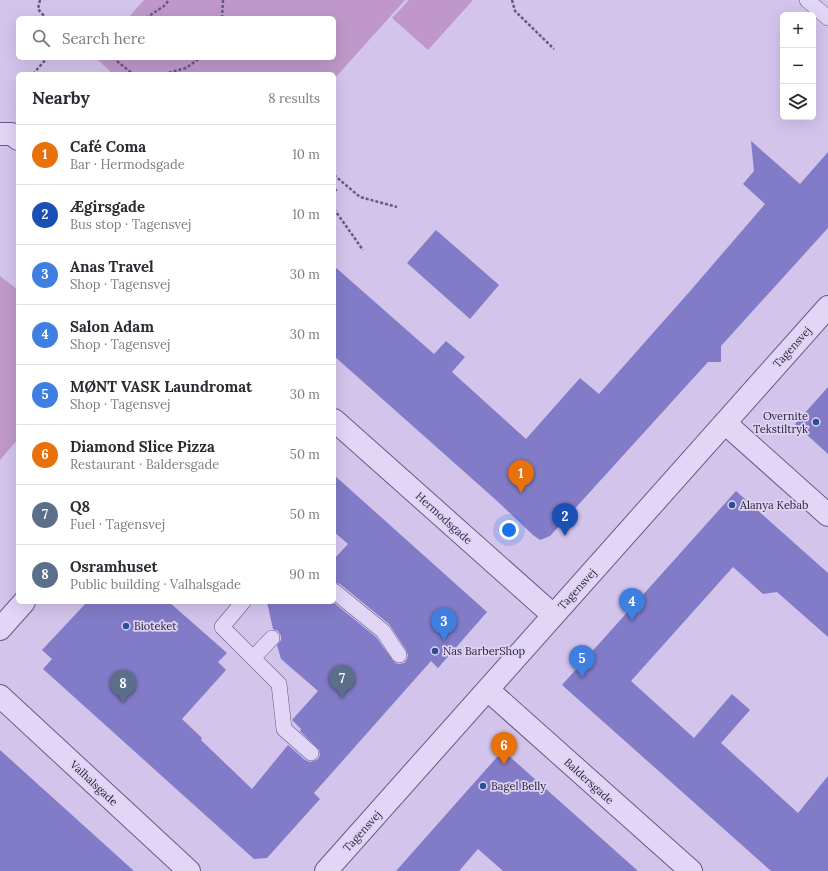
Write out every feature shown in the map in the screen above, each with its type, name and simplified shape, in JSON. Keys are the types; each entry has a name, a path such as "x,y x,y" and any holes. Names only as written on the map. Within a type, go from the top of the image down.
{"street":[{"path":"0,134 12,134 16,137"},
{"name":"Tagensvej","path":"326,871 828,307"},
{"name":"Hermodsgade","path":"336,422 553,615"},
{"path":"725,423 828,515"},
{"path":"0,629 22,604"},
{"name":"Baldersgade","path":"488,690 691,871"},
{"name":"Valhalsgade","path":"0,696 189,871"}],"lane":[{"path":"807,0 828,18"},
{"path":"336,592 383,631 399,655"},
{"path":"241,604 222,627 280,684 284,729 311,754"},
{"path":"253,658 272,638"}],"path":[{"path":"40,0 38,9 44,16"},
{"path":"149,16 164,6 169,0"},
{"path":"222,16 223,0"},
{"path":"512,0 515,10 554,49"},
{"path":"35,72 45,60"},
{"path":"116,60 130,72"},
{"path":"171,72 186,68 197,60"},
{"path":"336,177 360,197 397,207"},
{"path":"336,212 362,250"}],"shaded area":[{"path":"144,0 405,0 336,77 336,72 111,72 98,60 336,60 336,16 130,16"},
{"path":"409,0 473,0 428,50 392,18"},
{"path":"0,276 16,288 16,441 0,460"}],"building":[{"path":"751,141 800,184 828,152 828,228 721,346 721,362 708,362 550,536 540,540 533,535 496,500 336,358 336,268 434,354 446,341 465,357 452,372 526,439 580,378 599,394 765,204 743,184 754,171"},
{"path":"436,230 499,285 470,319 407,263"},
{"path":"828,387 828,454 795,424"},
{"path":"336,477 487,612 438,668 431,661 314,793 320,799 267,858 254,859 43,669 52,659 42,650 85,604 171,604 227,653 218,662 226,670 182,719 202,738 201,740 252,789 288,745 305,760 310,762 318,759 320,755 319,750 300,731 301,729 292,720 318,691 281,659 277,645 281,640 281,636 278,631 273,629 267,604 335,604 376,637 395,663 404,663 407,659 408,655 406,650 389,624 340,584 336,583 336,557 348,544 336,534"},
{"path":"736,491 828,573 828,637 777,592 763,594 733,567 631,681 694,738 732,694 750,710 721,743 798,813 828,776 828,871 771,871 562,685"},
{"path":"0,750 134,871 0,871"},
{"path":"509,756 638,871 503,871 478,849 459,871 396,871 497,757"}],"place":[{"name":"Overnite Tekstiltryk","path":"816,422"},
{"name":"Café Coma","path":"521,493"},
{"name":"Alanya Kebab","path":"732,505"},
{"name":"Ægirsgade","path":"565,536"},
{"name":"Salon Adam","path":"632,621"},
{"name":"Bioteket","path":"126,626"},
{"name":"Anas Travel","path":"444,641"},
{"name":"Nas BarberShop","path":"435,651"},
{"name":"MØNT VASK Laundromat","path":"582,678"},
{"name":"Q8","path":"342,698"},
{"name":"Osramhuset","path":"123,703"},
{"name":"Diamond Slice Pizza","path":"504,765"},
{"name":"Bagel Belly","path":"483,786"}]}
